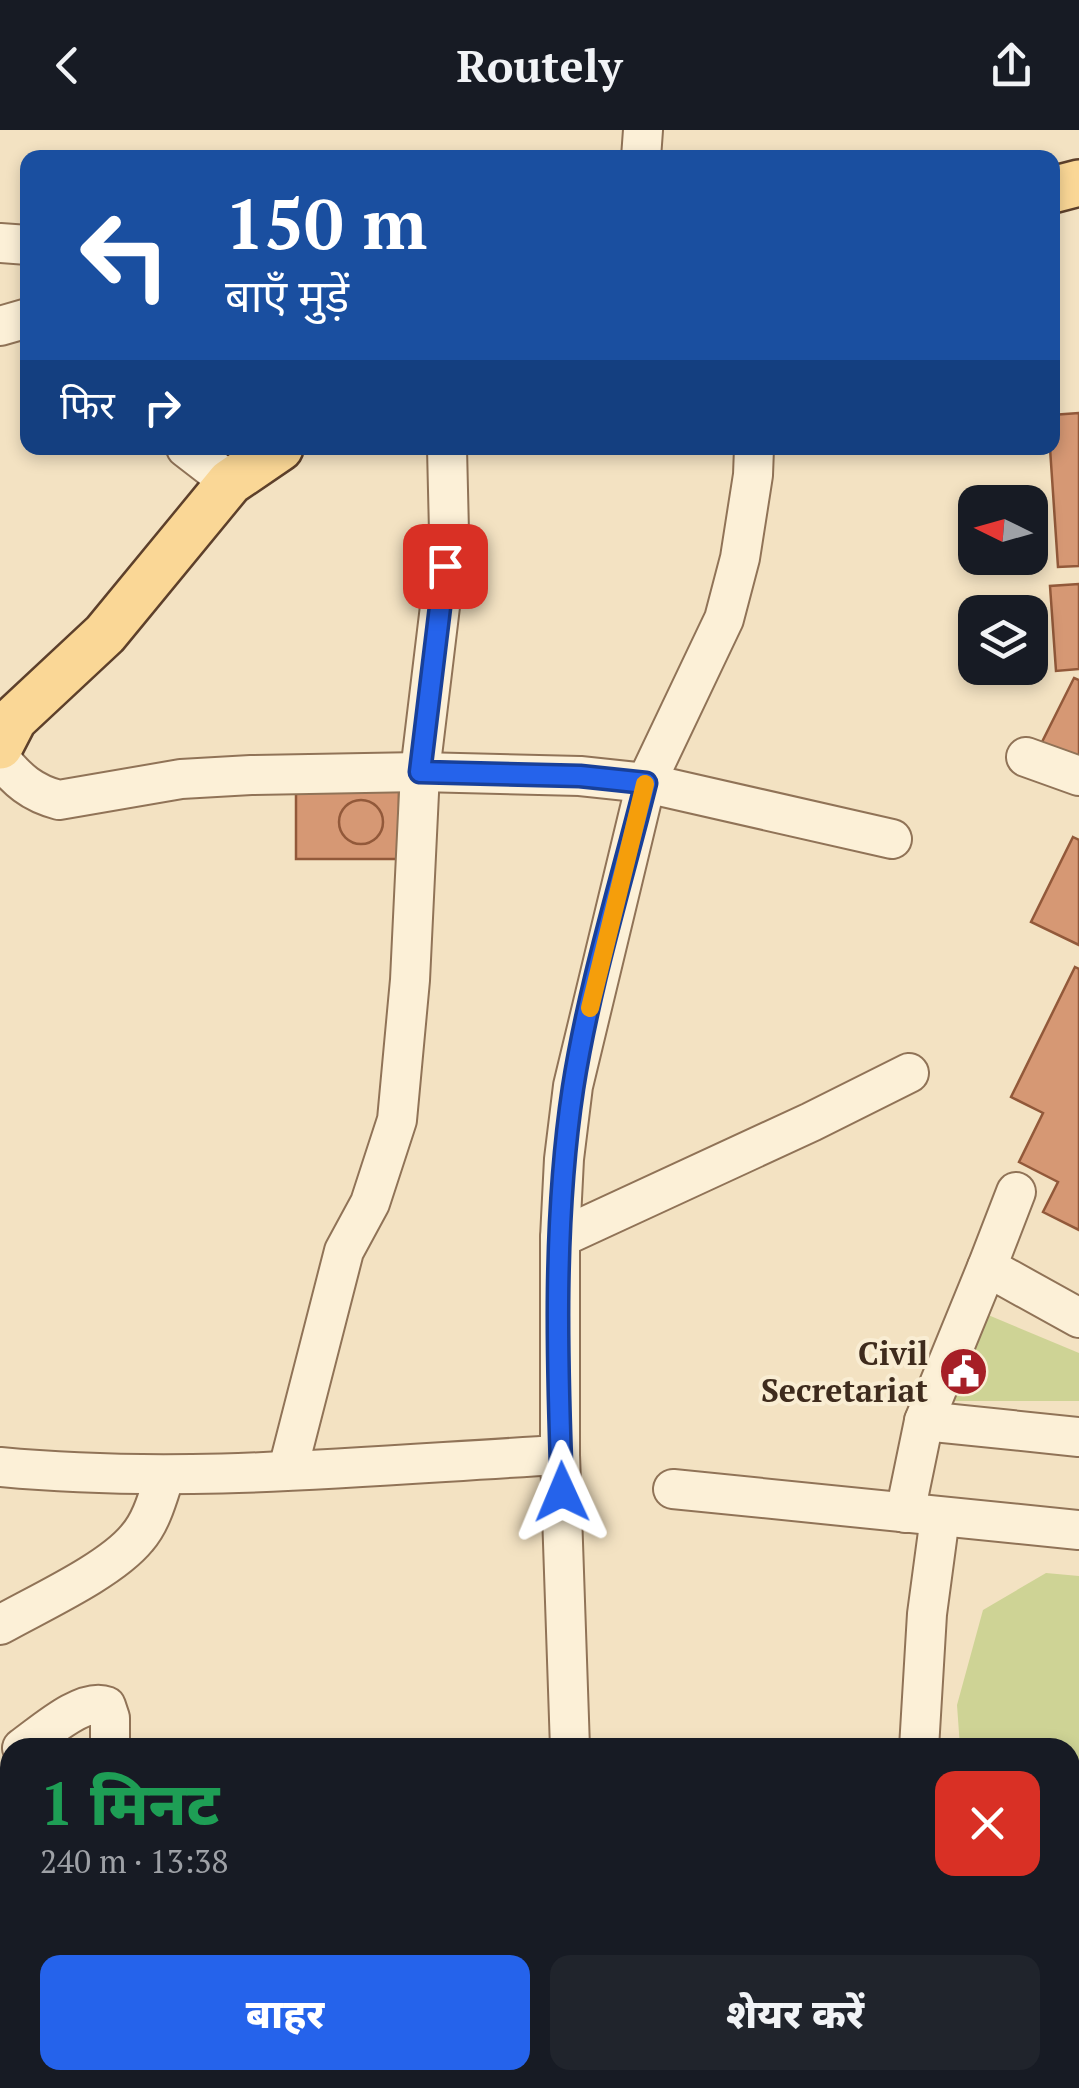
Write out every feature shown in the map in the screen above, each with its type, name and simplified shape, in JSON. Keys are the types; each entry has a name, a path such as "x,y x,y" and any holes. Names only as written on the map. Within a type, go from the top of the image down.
{"main road":[{"path":"3,736 104,634 230,482 270,455"}],"street":[{"path":"195,455 230,482"},
{"path":"288,1469 344,1251 377,1186 397,1120 410,980 420,772 449,532 446,455"},
{"path":"570,1738 560,1456 560,1238 564,1159 574,1086 646,783 724,619 740,558 754,455"},
{"path":"3,736 18,782 40,796 59,800 181,779 420,772 580,776 646,783 892,838"},
{"path":"1026,757 1079,776"},
{"path":"560,1238 909,1073"},
{"path":"920,1738 927,1614 924,1420 1016,1192"},
{"path":"988,1267 1079,1318"},
{"path":"924,1420 1079,1437"},
{"path":"0,1467 67,1474 165,1475 560,1456"},
{"path":"0,1625 108,1563 137,1538 155,1507 165,1475"},
{"path":"673,1489 1079,1530"},
{"path":"37,1738 82,1707 98,1703 106,1706 110,1738"}],"green space":[{"path":"981,1312 1079,1353 1079,1401 949,1401"},
{"path":"1046,1573 1079,1576 1079,1738 959,1738 957,1705 983,1610"}],"building":[{"path":"1079,413 1079,566 1058,567 1050,455 1060,455 1060,414"},
{"path":"1079,584 1079,669 1056,671 1050,586"},
{"path":"1074,678 1079,680 1079,763 1041,744"},
{"path":"399,777 399,859 296,859 296,778"},
{"path":"361,800 377,806 383,822 377,838 361,844 345,838 339,822 345,806"},
{"path":"1073,837 1079,840 1079,945 1031,922"},
{"path":"1075,967 1079,969 1079,1230 1043,1212 1058,1182 1019,1162 1043,1113 1011,1097"}],"slow traffic":[{"path":"590,1008 645,784"}],"place":[{"name":"Civil Secretariat","path":"963,1372"}],"route":[{"path":"445,566 420,772 580,776 646,783 587,1021 564,1159 560,1238 562,1492"}]}
